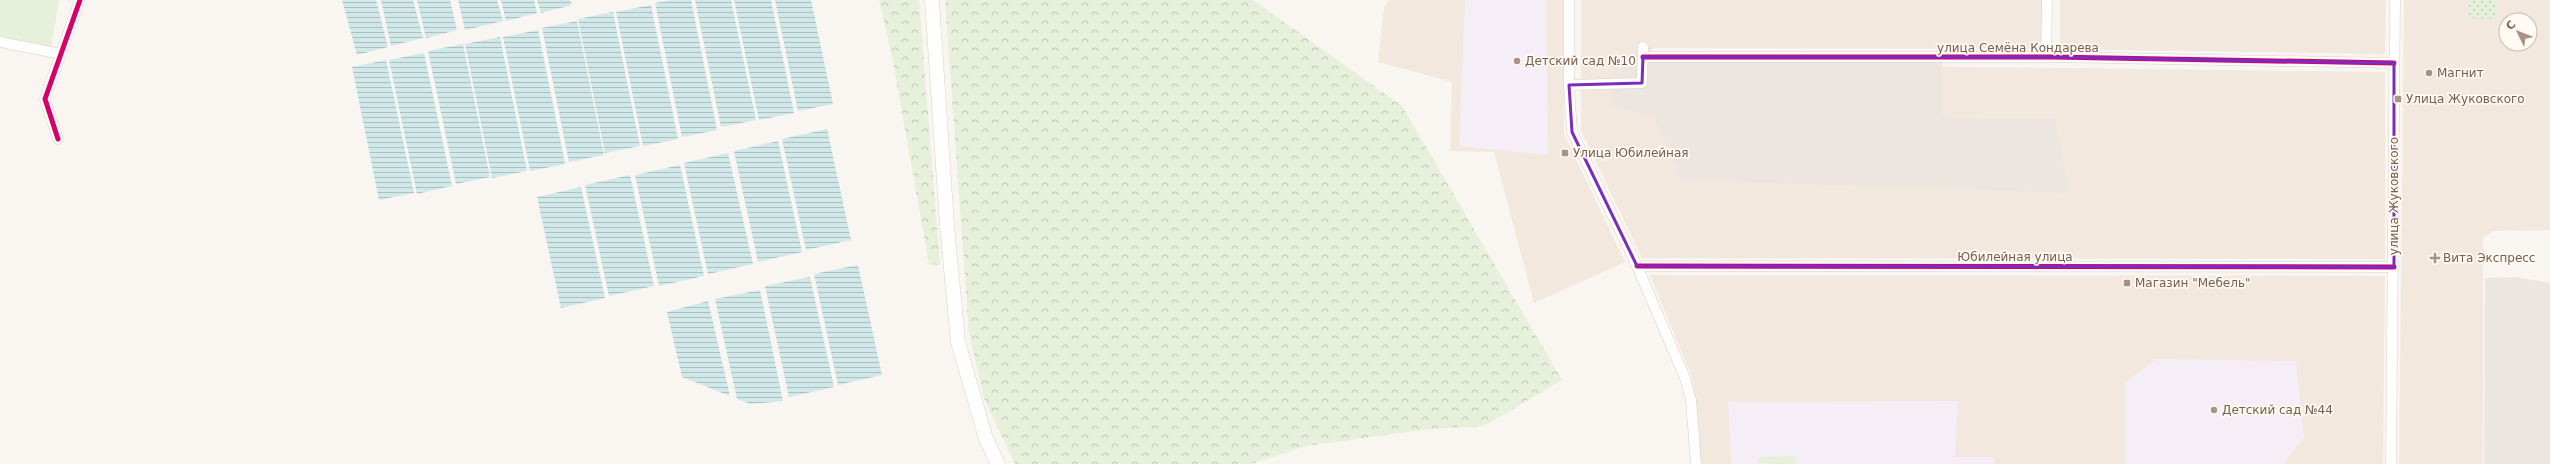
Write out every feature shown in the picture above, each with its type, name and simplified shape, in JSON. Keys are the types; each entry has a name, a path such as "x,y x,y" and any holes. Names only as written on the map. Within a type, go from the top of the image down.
{"main road":[{"path":"932,0 947,226 958,342 986,438 998,464"}],"street":[{"path":"58,139 46,99 80,0"},
{"path":"1568,0 1569,85 1572,132 1637,266 1684,378 1691,400 1696,464"},
{"path":"2046,57 2047,0"},
{"name":"улица Жуковского","path":"2391,464 2394,267 2394,0"},
{"path":"0,42 61,54"},
{"name":"улица Семёна Кондарева","path":"1569,85 1642,83 1643,52 2394,63"},
{"name":"Юбилейная улица","path":"1637,266 2394,267"}],"highlighted area":[{"path":"1643,57 2053,57 2394,63 2394,267 1637,266 1572,132 1569,85 1642,83"}],"shaded area":[{"path":"1389,0 1564,0 1564,134 1625,262 1534,303 1494,152 1450,151 1452,82 1378,62 1384,7"},
{"path":"1465,0 1546,0 1548,155 1459,146"},
{"path":"1581,0 2043,0 2043,49 1654,48 1646,54 1648,63 2385,72 2385,259 1642,258 1581,130"},
{"path":"2060,0 2386,0 2385,54 2060,49"},
{"path":"2404,0 2550,0 2550,230 2494,231 2483,238 2483,464 2399,464"},
{"path":"1615,60 1942,62 1942,118 2055,119 2069,193 1681,180 1654,116 1613,108"},
{"path":"1650,275 2385,276 2383,464 1700,464 1692,377"},
{"path":"2516,277 2550,283 2550,464 2484,464 2485,278"},
{"name":"Детский сад №44","path":"2156,359 2296,361 2304,438 2283,464 2126,464 2126,382"},
{"path":"1958,401 1955,457 1994,457 1994,464 1731,464 1728,402"}],"green space":[{"path":"0,0 59,0 51,48 0,36"},
{"path":"879,0 919,0 940,265 929,264 892,56"},
{"path":"945,0 1253,0 1402,106 1562,380 1484,426 1430,429 1306,446 1251,464 1015,464 984,398 969,333"},
{"path":"2469,0 2497,0 2497,19 2468,18"},
{"path":"1796,456 1796,464 1758,464 1758,457"}],"water":[{"path":"342,0 376,0 388,47 357,55"},
{"path":"381,0 413,0 423,38 391,46"},
{"path":"417,0 450,0 457,30 426,38"},
{"path":"458,0 497,0 503,21 465,30"},
{"path":"501,0 534,0 537,13 506,21"},
{"path":"537,0 570,0 572,5 541,13"},
{"path":"671,0 691,0 717,130 682,137 655,3"},
{"path":"695,0 731,0 756,120 721,127"},
{"path":"734,0 771,0 794,113 759,120"},
{"path":"775,0 811,0 833,104 798,111"},
{"path":"651,5 678,139 643,146 616,12"},
{"path":"613,12 640,146 605,153 578,19"},
{"path":"577,21 604,155 569,162 542,28"},
{"path":"538,30 565,164 530,171 503,37"},
{"path":"500,37 527,171 492,178 465,44"},
{"path":"463,44 490,177 456,184 428,51"},
{"path":"424,53 452,186 417,194 389,60"},
{"path":"386,60 414,193 379,200 352,67"},
{"path":"827,129 851,240 806,250 782,139"},
{"path":"778,141 802,252 758,262 734,151"},
{"path":"728,153 753,264 708,274 684,163"},
{"path":"680,165 704,276 659,286 635,175"},
{"path":"630,175 654,286 609,296 585,185"},
{"path":"581,187 605,298 561,308 537,197"},
{"path":"858,265 882,375 838,385 814,274"},
{"path":"810,277 834,387 789,397 765,286"},
{"path":"760,290 783,401 751,404 737,399 715,299"},
{"path":"708,301 730,396 682,377 667,312"}],"cycle path":[{"path":"58,139 45,99 80,0"},
{"path":"1643,57 2053,57 2394,63"},
{"path":"1637,266 2394,267"}],"place":[{"name":"Детский сад №10","path":"1517,61"},
{"name":"Магнит","path":"2429,73"},
{"name":"Улица Жуковского","path":"2398,99"},
{"name":"Улица Юбилейная","path":"1565,153"},
{"name":"Вита Экспресс","path":"2435,258"},
{"name":"Магазин \"Мебель\"","path":"2127,283"},
{"name":"Детский сад №44","path":"2214,410"}]}
